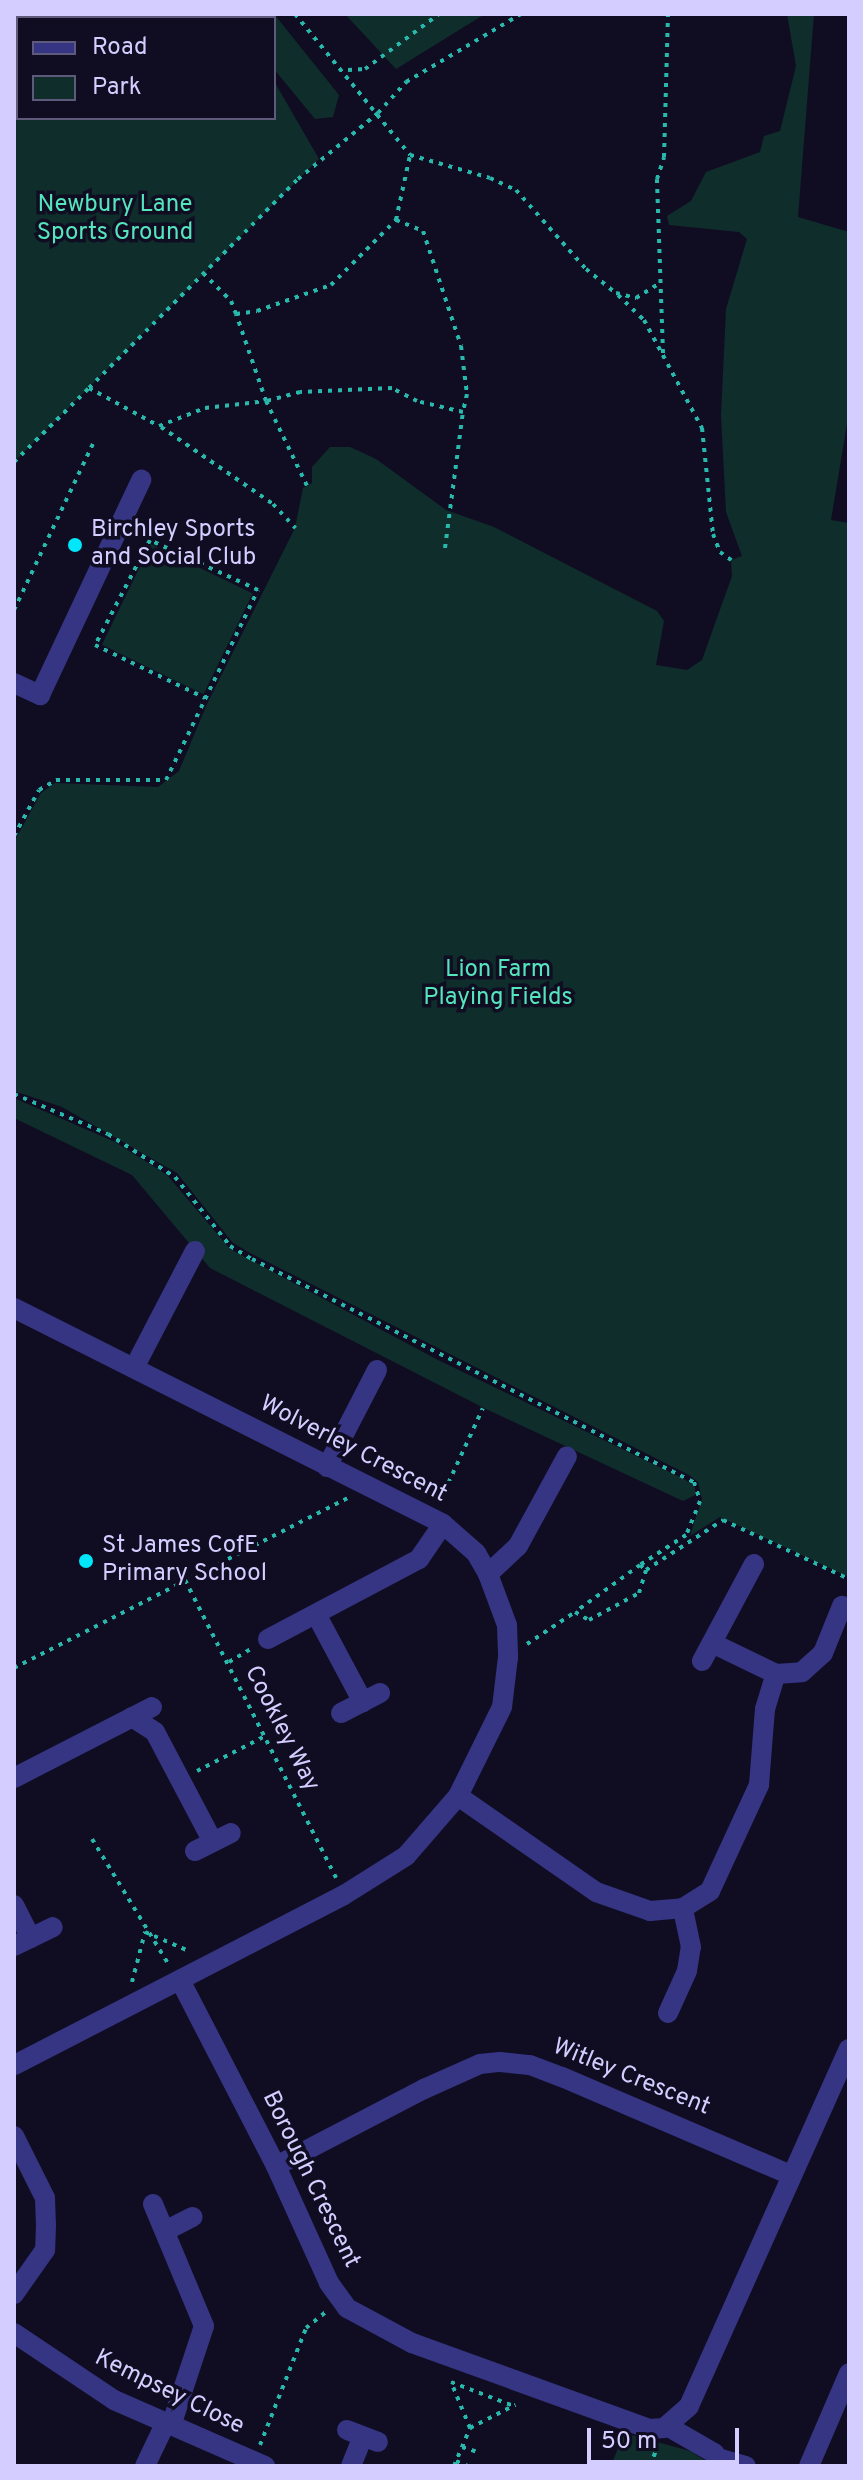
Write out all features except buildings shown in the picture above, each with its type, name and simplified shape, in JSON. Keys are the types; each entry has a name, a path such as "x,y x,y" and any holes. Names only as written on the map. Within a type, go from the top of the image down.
{"street":[{"path":"14,683 40,695 141,480"},
{"path":"134,1368 195,1251"},
{"name":"Wolverley Crescent","path":"14,1308 437,1521 476,1553 488,1574 507,1625 508,1657 502,1707 458,1796 406,1856 344,1895 14,2065"},
{"path":"327,1467 377,1370"},
{"path":"488,1574 518,1546 567,1456"},
{"path":"268,1639 419,1559 437,1521"},
{"path":"754,1564 711,1645 776,1674 802,1672 822,1656 842,1606"},
{"path":"316,1614 371,1697 341,1713"},
{"path":"458,1796 596,1892 650,1911 683,1908 710,1891 759,1785 765,1709 776,1674"},
{"path":"14,1778 152,1707"},
{"path":"132,1717 155,1732 213,1842"},
{"path":"14,1905 22,1942 53,1927"},
{"path":"668,2013 687,1971 691,1947 683,1908"},
{"name":"Borough Crescent","path":"180,1980 341,2299 365,2321 412,2343 635,2427 663,2434 721,2462 746,2466"},
{"path":"663,2434 689,2406 849,2049"},
{"name":"Witley Crescent","path":"276,2166 424,2089 480,2064 500,2062 530,2065 562,2077 791,2175"},
{"path":"14,2136 45,2198 46,2225 45,2250 14,2294"},
{"path":"145,2466 168,2425 204,2326 153,2204"},
{"path":"165,2231 193,2217"},
{"name":"Kempsey Close","path":"14,2333 69,2374 168,2425 259,2464"},
{"path":"809,2466 849,2373"},
{"path":"351,2466 363,2436"}],"path":[{"path":"295,14 346,70 410,155 490,178 516,190 586,269 644,320 702,428 713,534 720,552 731,560"},
{"path":"346,70 365,69 439,14"},
{"path":"14,462 319,159 378,113 406,82 521,14"},
{"path":"663,353 658,284 662,261 657,179 664,157 668,14"},
{"path":"236,314 331,285 396,220 410,155"},
{"path":"396,220 423,231 461,346 467,394 445,548"},
{"path":"203,273 231,301 266,401 307,486"},
{"path":"616,293 636,298 658,284"},
{"path":"89,388 159,426 273,504 295,528"},
{"path":"159,426 205,408 266,401 300,392 392,388 417,401 463,412"},
{"path":"14,610 93,444"},
{"path":"14,836 39,790 56,780 166,780 258,590 150,540 95,645 205,698"},
{"path":"14,1094 108,1134 175,1177 230,1246 252,1259 694,1482 700,1501 686,1535 508,1657"},
{"path":"437,1521 483,1408"},
{"path":"14,1668 350,1496 359,1480"},
{"path":"575,1612 589,1620 639,1593 646,1570 723,1520 849,1579"},
{"path":"640,1565 646,1570"},
{"name":"Cookley Way","path":"185,1580 344,1895"},
{"path":"228,1662 268,1639"},
{"path":"180,1779 265,1736"},
{"path":"92,1839 145,1932 180,1980"},
{"path":"145,1932 216,1963"},
{"path":"124,2011 145,1932"},
{"path":"259,2464 306,2328 341,2299"},
{"path":"470,2428 451,2382 514,2406"},
{"path":"468,2466 455,2464 470,2428 522,2402"},
{"path":"650,2466 663,2434"},
{"path":"462,2447 477,2452"}],"green space":[{"name":"Newbury Lane Sports Ground","path":"14,14 116,16 16,16 16,120 276,120 276,84 319,159 14,462"},
{"path":"237,14 276,16 256,16"},
{"path":"345,14 485,14 396,69"},
{"name":"Lion Farm Playing Fields","path":"787,14 814,14 798,217 849,232 849,412 831,520 849,523 849,1577 720,1517 690,1536 702,1499 698,1482 689,1475 252,1254 233,1243 177,1173 62,1107 14,1091 14,842 41,793 55,783 158,787 179,771 207,704 295,528 303,488 312,483 312,467 330,447 350,447 376,459 446,510 494,527 657,611 664,621 656,665 687,670 702,660 732,576 731,560 742,556 726,512 721,415 726,309 747,239 739,232 669,225 667,216 691,201 706,172 760,152 764,136 780,131 796,66"},
{"path":"276,16 339,95 333,117 315,119 276,71"},
{"path":"151,544 253,594 203,694 102,645"},
{"path":"14,1098 115,1142 167,1175 230,1249 438,1360 684,1479 695,1487 695,1495 683,1501 486,1409 210,1268 132,1175 14,1118"},
{"path":"624,2433 690,2451 714,2466 611,2466"}],"place":[{"name":"Birchley Sports and Social Club","path":"75,545"},
{"name":"St James CofE Primary School","path":"86,1561"}]}
